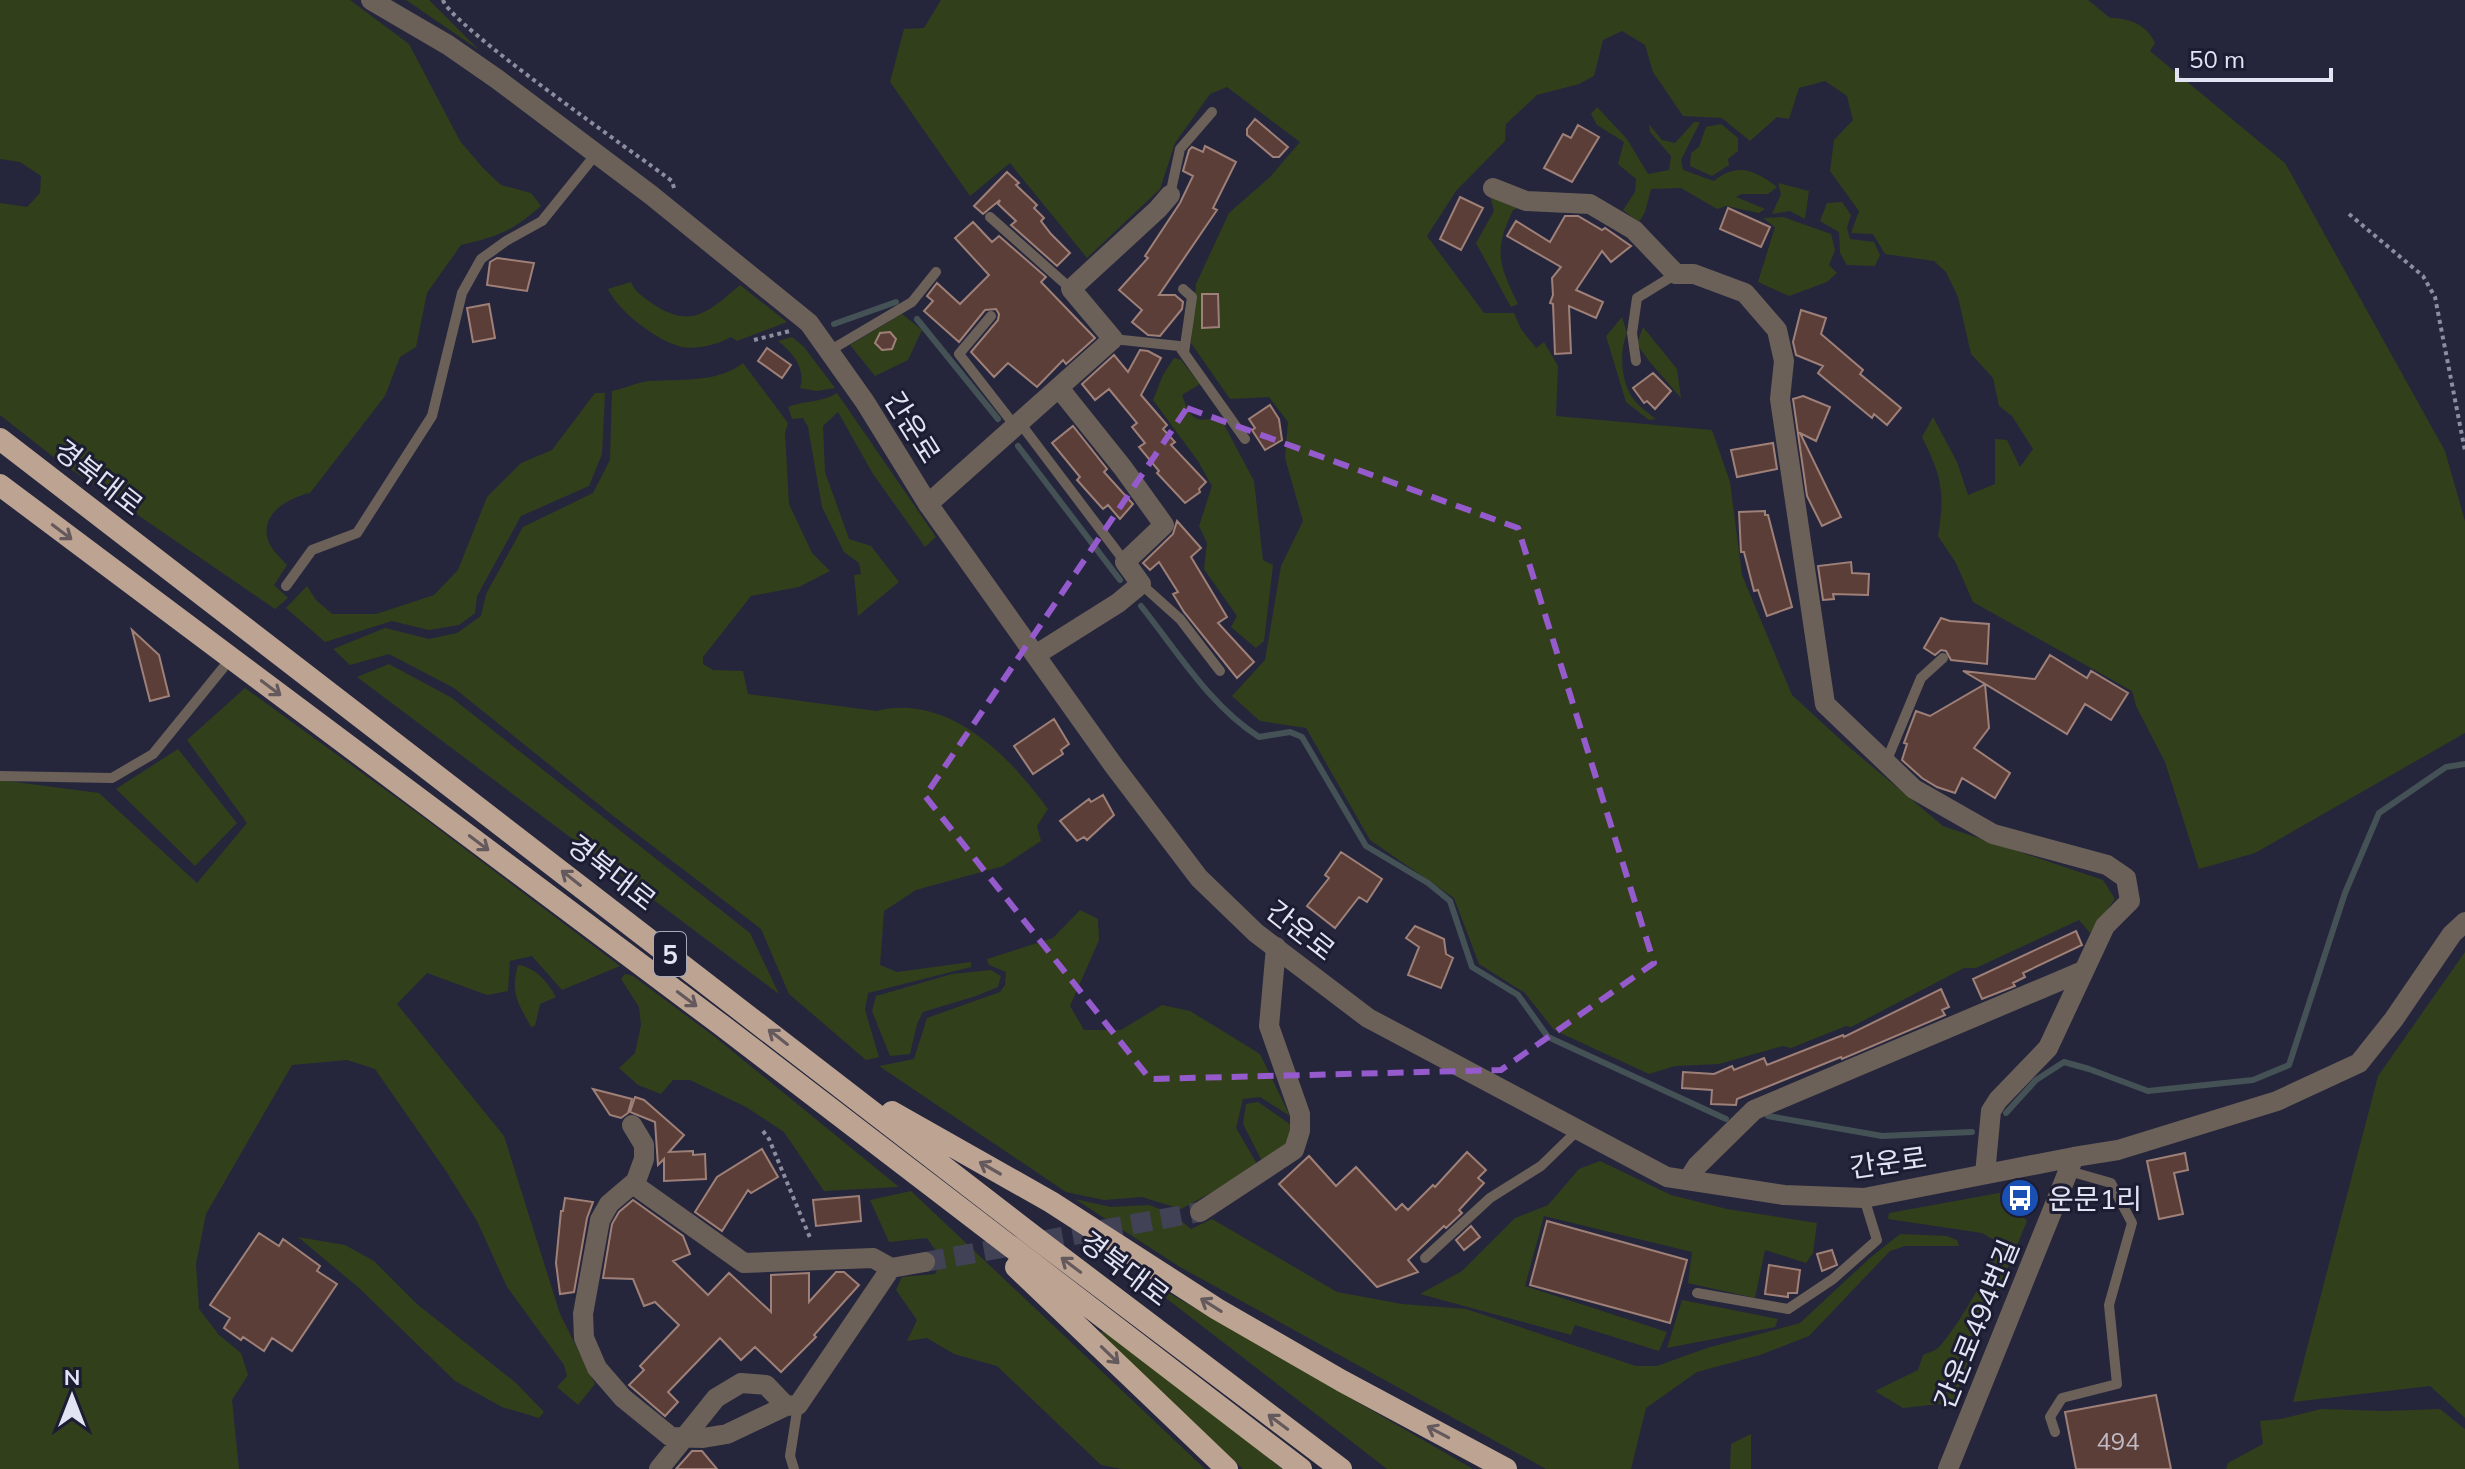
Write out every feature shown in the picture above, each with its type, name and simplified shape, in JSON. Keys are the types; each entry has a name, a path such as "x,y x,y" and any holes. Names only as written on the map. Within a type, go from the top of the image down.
{"highway":[{"name":"경북대로","path":"0,439 1045,1245 1341,1469"},
{"name":"경북대로","path":"0,485 720,1024 1301,1469"},
{"path":"824,1072 1051,1202 1242,1323 1506,1469"},
{"path":"954,1203 1006,1258 1227,1469"}],"street":[{"name":"간운로","path":"371,0 448,45 596,154 809,323 865,402 928,504 1114,766 1199,878 1256,933 1368,1018 1667,1177 1784,1195 1864,1198 1985,1174 2072,1164 2277,1101 2359,1063 2394,1019 2452,934 2465,922"},
{"path":"1493,188 1526,201 1590,204 1634,230 1676,274 1694,274 1745,293 1777,330 1784,361 1780,399 1825,704 1914,789 1993,834 2107,865 2126,878 2130,901 2105,926 2048,1048 1991,1111 1985,1174"},
{"path":"928,504 1113,339 1071,289 1170,195"},
{"path":"1037,654 1118,603 1141,584 1125,562 1164,525 1059,388"},
{"path":"1200,1212 1294,1150 1300,1131 1300,1114 1269,1026 1276,947"},
{"path":"1688,1180 1697,1166 1754,1110 2083,971"},
{"path":"632,1125 644,1145 644,1159 633,1184 609,1204 600,1220 583,1314 584,1338 597,1368 623,1398 671,1437 703,1438 727,1434 792,1406 891,1268"},
{"name":"간운로494번길","path":"1948,1469 2072,1164"},
{"path":"633,1184 744,1263 873,1258 891,1268 925,1262"},
{"path":"659,1469 716,1398 741,1383 766,1385 792,1406"}],"lane":[{"path":"1170,195 1180,149 1212,112"},
{"path":"286,586 312,550 357,533 432,416 462,293 481,259 542,221 596,154"},
{"path":"990,217 1071,289"},
{"path":"829,351 912,302 936,272"},
{"path":"1636,361 1632,333 1637,298 1676,274"},
{"path":"1183,289 1192,297 1184,353"},
{"path":"991,316 959,354 1018,424 1125,562"},
{"path":"1113,339 1179,346 1245,439"},
{"path":"1141,584 1180,619 1220,671"},
{"path":"1886,762 1921,678 1943,658"},
{"path":"0,776 112,778 153,754 223,668"},
{"path":"1425,1258 1490,1198 1541,1166 1578,1130"},
{"path":"2055,1432 2050,1417 2062,1398 2117,1384 2109,1305 2132,1223 2111,1183 2072,1164"},
{"path":"1697,1293 1788,1309 1833,1279 1877,1240 1864,1198"},
{"path":"792,1406 790,1456 794,1469"}],"path":[{"path":"2349,214 2423,276 2435,297 2465,451"},
{"path":"754,340 783,333"},
{"path":"763,1131 820,1261"}],"highlighted area":[{"path":"1187,408 1518,528 1654,963 1501,1070 1150,1079 925,796"}],"green space":[{"path":"0,0 350,0 409,44 460,141 483,168 501,185 531,193 541,206 504,232 461,245 427,293 416,347 400,357 385,396 310,493 292,499 270,517 267,535 270,545 287,565 274,585 288,598 275,609 56,459 0,415 0,203 27,207 40,193 41,176 20,162 0,159"},
{"path":"406,0 429,0 479,50"},
{"path":"941,0 2088,0 2110,18 2124,19 2143,27 2155,43 2150,51 2285,163 2445,451 2465,521 2465,733 2255,853 2199,869 2165,762 2136,706 2132,691 1973,602 1956,563 1938,536 1940,485 1922,437 1933,417 1957,462 1968,495 1995,484 1995,439 2007,440 2020,467 2033,449 2012,416 1999,406 1993,378 1971,354 1958,297 1946,272 1934,261 1885,254 1873,234 1851,233 1859,211 1830,171 1834,140 1853,120 1847,96 1825,81 1799,88 1789,119 1777,117 1750,141 1722,118 1683,116 1653,72 1645,45 1622,31 1603,40 1594,76 1579,84 1537,95 1506,124 1505,141 1456,191 1427,236 1484,313 1514,313 1521,329 1536,348 1544,342 1558,366 1556,416 1712,430 1730,482 1742,575 1792,695 1943,826 2103,880 2115,899 2090,933 2079,920 1976,968 1964,968 1851,1027 1846,1026 1791,1048 1783,1046 1719,1064 1675,1066 1649,1074 1554,1030 1525,993 1479,964 1454,898 1370,840 1306,728 1260,721 1232,696 1265,660 1281,566 1303,521 1285,458 1288,422 1269,397 1230,399 1191,343 1196,284 1229,213 1270,177 1300,142 1227,87 1210,94 1175,143 1160,189 1087,258 1010,163 970,196 890,82 904,29 924,28"},
{"path":"1597,107 1627,139 1648,174 1669,170 1671,156 1650,132 1649,124 1662,140 1675,143 1694,122 1700,122 1681,160 1683,170 1714,181 1730,172 1746,170 1777,187 1768,194 1741,194 1736,197 1765,209 1759,213 1726,206 1717,209 1681,188 1651,189 1639,222 1623,210 1635,192 1636,179 1618,164 1624,142 1597,125 1591,114"},
{"path":"1721,124 1738,138 1738,151 1728,159 1729,165 1712,176 1690,166 1691,153 1699,147 1706,127"},
{"path":"1778,183 1809,191 1805,219 1790,211 1772,214 1781,194"},
{"path":"1490,195 1522,207 1513,210 1501,247 1506,279 1518,304 1511,307 1476,243 1494,211"},
{"path":"1842,202 1851,215 1847,228 1850,239 1874,242 1880,255 1875,266 1847,265 1840,253 1839,232 1820,221 1827,203"},
{"path":"1783,217 1831,234 1835,250 1829,265 1837,273 1827,282 1789,296 1758,282 1775,227 1763,218"},
{"path":"631,282 637,292 653,304 679,316 700,314 740,285 787,322 737,341 731,337 707,346 682,347 661,339 640,324 621,307 608,289"},
{"path":"902,314 922,330 908,360 875,376 850,345"},
{"path":"1622,317 1627,333 1622,357 1625,383 1634,400 1656,419 1649,420 1626,402 1606,336"},
{"path":"1643,327 1677,369 1681,398 1637,344"},
{"path":"792,337 804,347 835,388 816,391 800,388 800,368 778,341"},
{"path":"1174,358 1181,360 1200,384 1182,395 1188,410 1200,420 1220,417 1254,481 1263,560 1273,565 1264,641 1256,648 1231,627 1237,616 1204,569 1207,543 1199,526 1212,486 1198,461 1153,400"},
{"path":"743,363 788,423 785,433 789,504 812,553 830,571 799,587 751,596 703,657 703,664 713,670 743,671 748,694 876,711 902,708 928,711 952,720 974,733 1015,768 1048,809 1037,826 1041,841 1003,866 916,890 884,911 880,965 897,972 971,962 971,967 868,993 865,1010 879,1057 866,1060 789,994 761,929 454,688 389,654 350,665 333,649 385,628 429,639 457,633 481,616 486,594 523,527 593,493 610,460 612,391 644,382 710,377"},
{"path":"595,393 605,393 602,454 589,486 521,516 477,596 475,613 459,625 429,630 392,621 325,642 286,608 307,586 316,600 332,614 376,614 434,595 458,570 487,497 521,463 552,450"},
{"path":"837,393 936,537 925,547 873,474 838,412 823,426 825,472 849,539 871,546 899,582 858,616 854,575 861,574 859,563 844,552 822,507 808,427 803,418 792,419 788,407"},
{"path":"389,664 452,698 750,933 779,994 357,677"},
{"path":"245,688 620,966 562,990 532,956 510,961 508,991 487,995 427,973 397,1004 504,1136 560,1314 595,1384 578,1405 557,1387 567,1376 564,1365 507,1287 477,1221 375,1069 347,1060 292,1065 206,1214 196,1264 199,1309 219,1335 241,1353 248,1375 232,1400 239,1469 0,1469 0,780 99,793 197,883 247,823 187,740"},
{"path":"178,749 237,823 195,866 116,789"},
{"path":"1080,910 1098,919 1099,940 1070,1006 1084,1030 1121,1030 1162,1005 1190,1011 1260,1054 1290,1116 1260,1097 1243,1099 1236,1128 1257,1164 1249,1172 1181,1209 1142,1197 1104,1200 1066,1192 879,1066 914,1059 927,1018 1000,992 1005,985 1006,972 989,965 987,959 1053,938"},
{"path":"2465,952 2465,1418 2430,1386 2293,1402 2378,1076"},
{"path":"518,965 540,976 556,997 540,1004 535,1026 531,1027 515,991"},
{"path":"991,970 1001,976 998,987 923,1012 910,1054 890,1056 872,1011 876,996 952,974"},
{"path":"625,974 633,976 715,1037 899,1187 824,1191 784,1132 746,1107 690,1080 673,1080 661,1094 638,1085 619,1068 635,1053 641,1025 639,1007 621,979"},
{"path":"1258,1102 1291,1125 1286,1150 1262,1161 1243,1124 1246,1104"},
{"path":"1600,1161 1671,1195 1727,1209 1817,1223 1813,1253 1806,1263 1765,1250 1755,1298 1688,1283 1692,1252 1544,1216 1525,1286 1667,1332 1659,1351 1575,1325 1571,1335 1420,1294 1462,1271 1515,1218 1548,1205 1579,1169"},
{"path":"911,1191 1205,1469 1122,1469 1101,1465 997,1366 954,1354 927,1338 907,1341 917,1320 896,1290 902,1277 935,1274 942,1260 927,1238 889,1242 870,1200"},
{"path":"2010,1191 2016,1209 2027,1221 1951,1406 1940,1404 1903,1408 1875,1391 1918,1370 1923,1355 1936,1349 1947,1337 1983,1279 1990,1264 1994,1240 1982,1233 1888,1219 1889,1213"},
{"path":"1075,1199 1111,1207 1149,1205 1173,1214 1191,1229 1212,1219 1337,1292 1402,1304 1466,1309 1636,1366 1657,1366 1707,1348 1800,1323 1900,1234 1947,1236 1957,1240 1959,1246 1905,1246 1890,1251 1809,1336 1760,1355 1697,1372 1646,1408 1631,1469 1546,1469 1180,1267"},
{"path":"298,1237 345,1245 374,1261 417,1304 516,1383 544,1412 539,1418 502,1407 455,1381 359,1288"},
{"path":"1158,1292 1167,1292 1473,1469 1387,1469"},
{"path":"1682,1300 1778,1319 1775,1327 1667,1348"},
{"path":"1105,1329 1282,1469 1243,1469 1100,1334"},
{"path":"2321,1409 2440,1409 2465,1429 2465,1469 2226,1469 2228,1463 2263,1444 2260,1421"},
{"path":"1751,1434 1751,1469 1730,1469 1731,1444"}],"building":[{"path":"1255,119 1288,147 1279,157 1273,157 1247,135 1247,129"},
{"path":"1578,125 1599,137 1572,182 1544,168 1563,134 1571,138"},
{"path":"1205,146 1236,162 1213,208 1217,210 1159,295 1175,295 1183,302 1182,309 1160,336 1148,335 1132,322 1142,310 1119,290 1148,258 1145,256 1180,203 1193,176 1183,171 1189,150 1192,147 1203,152"},
{"path":"1007,172 1037,205 1034,208 1044,218 1041,221 1070,253 1057,266 1011,225 1016,221 998,204 1000,200 983,214 974,206"},
{"path":"1460,197 1483,208 1461,250 1440,239"},
{"path":"1728,208 1770,227 1761,247 1720,229"},
{"path":"1565,216 1578,216 1602,230 1605,228 1631,246 1611,262 1602,251 1576,290 1603,302 1596,318 1569,306 1571,353 1555,354 1553,304 1550,303 1552,278 1561,267 1507,236 1516,221 1550,242"},
{"path":"973,222 992,242 999,236 1046,277 1041,282 1095,338 1066,364 1063,360 1037,387 1008,363 994,377 971,352 998,320 996,309 985,310 959,342 924,311 933,301 927,296 937,283 960,304 989,275 955,238"},
{"path":"497,258 534,263 527,291 487,285 490,262"},
{"path":"1202,294 1218,294 1219,327 1202,328"},
{"path":"489,304 495,338 473,342 467,308"},
{"path":"1801,310 1826,318 1821,334 1863,370 1860,374 1901,408 1887,425 1874,414 1872,418 1818,373 1823,366 1796,355 1793,342"},
{"path":"890,332 896,339 892,349 882,350 875,343 880,333"},
{"path":"767,348 791,365 782,378 758,361"},
{"path":"1140,350 1161,358 1141,395 1167,425 1163,429 1175,442 1171,445 1206,482 1199,489 1200,492 1185,503 1157,473 1159,471 1139,447 1145,443 1132,427 1137,423 1109,389 1095,400 1082,384 1114,355 1128,372"},
{"path":"1653,373 1671,391 1655,409 1647,401 1644,403 1633,388"},
{"path":"1803,396 1830,407 1816,441 1800,433 1841,517 1822,526 1807,496 1793,399"},
{"path":"1270,405 1279,419 1282,440 1265,450 1249,419"},
{"path":"1073,426 1107,469 1104,472 1133,504 1120,519 1108,505 1103,509 1077,480 1080,477 1052,443"},
{"path":"1773,443 1777,469 1737,477 1731,450"},
{"path":"1765,511 1792,607 1767,616 1758,590 1754,591 1744,552 1741,552 1739,512"},
{"path":"1177,521 1201,548 1191,557 1227,617 1218,623 1254,662 1237,678 1184,612 1173,594 1178,592 1159,562 1150,570 1143,563 1173,534"},
{"path":"1851,562 1852,573 1869,574 1868,595 1833,594 1834,599 1823,600 1818,566"},
{"path":"1941,618 1989,624 1987,664 1951,660 1946,651 1941,650 1935,655 1924,648"},
{"path":"132,630 159,655 169,696 150,701"},
{"path":"2050,655 2087,678 2091,671 2128,693 2111,720 2085,704 2067,734 1963,671 2035,679"},
{"path":"1985,684 1989,728 1974,748 2010,773 1995,798 1962,778 1955,793 1937,787 1902,760 1907,744 1904,743 1916,711 1930,716"},
{"path":"1054,719 1069,744 1061,750 1063,754 1033,774 1014,746"},
{"path":"1103,795 1114,815 1087,840 1084,837 1077,841 1060,821 1089,799 1091,802"},
{"path":"1341,852 1382,879 1367,902 1359,897 1335,928 1307,906 1329,878 1325,875"},
{"path":"1415,926 1444,939 1446,954 1453,958 1441,988 1408,975 1419,947 1406,938"},
{"path":"2076,931 2082,945 2023,973 2025,977 2013,983 2015,986 1982,999 1973,979"},
{"path":"1941,989 1949,1007 1942,1010 1945,1015 1737,1099 1736,1105 1711,1104 1712,1090 1682,1088 1683,1072 1714,1074 1764,1058 1767,1065 1844,1037"},
{"path":"593,1089 632,1099 628,1113 621,1118 610,1115"},
{"path":"635,1097 644,1100 684,1135 669,1152 705,1154 706,1179 664,1181 664,1159 658,1165 655,1122 630,1112"},
{"path":"762,1149 778,1177 751,1193 748,1190 722,1231 695,1212 717,1177"},
{"path":"1467,1152 1486,1170 1478,1178 1484,1183 1459,1210 1462,1213 1408,1260 1418,1272 1377,1287 1279,1184 1309,1156 1336,1186 1356,1167 1396,1210 1402,1204 1408,1210 1433,1185 1435,1187"},
{"path":"2185,1153 2188,1170 2174,1173 2183,1214 2159,1219 2147,1161"},
{"path":"859,1196 861,1221 816,1226 813,1200"},
{"path":"565,1198 593,1202 587,1218 574,1292 560,1294 556,1263"},
{"path":"633,1200 683,1236 690,1254 673,1261 708,1295 729,1273 771,1312 771,1275 809,1273 809,1302 836,1272 844,1272 859,1285 814,1335 816,1337 781,1372 755,1347 741,1360 720,1338 668,1392 678,1402 665,1416 629,1385 644,1370 640,1366 679,1325 655,1302 644,1306 633,1279 603,1278 612,1224 619,1212"},
{"path":"1547,1221 1687,1260 1670,1323 1530,1285"},
{"path":"1471,1226 1480,1237 1464,1250 1456,1240"},
{"path":"259,1233 279,1246 283,1239 320,1266 317,1271 337,1284 292,1351 272,1338 264,1351 243,1337 241,1340 224,1328 230,1318 210,1305"},
{"path":"1832,1250 1837,1265 1822,1271 1817,1254"},
{"path":"1769,1265 1800,1270 1797,1293 1788,1293 1788,1297 1765,1294"},
{"path":"2156,1395 2171,1469 2076,1469 2065,1412"},
{"path":"692,1451 702,1451 717,1469 676,1469"}],"waterway":[{"path":"834,324 896,302"},
{"path":"917,319 998,419"},
{"path":"1018,446 1120,580"},
{"path":"1141,606 1195,677 1241,724 1259,737 1290,732 1302,737 1366,846 1428,883 1450,901 1472,967 1518,995 1548,1037 1726,1119"},
{"path":"2006,1113 2036,1080 2064,1062 2148,1091 2253,1080 2289,1065 2345,893 2379,813 2446,767 2465,764"},
{"path":"1768,1116 1882,1136 1972,1132"}],"tunnel":[{"path":"925,1262 1200,1212"}],"place":[{"name":"운문1리","path":"2020,1198"}]}
